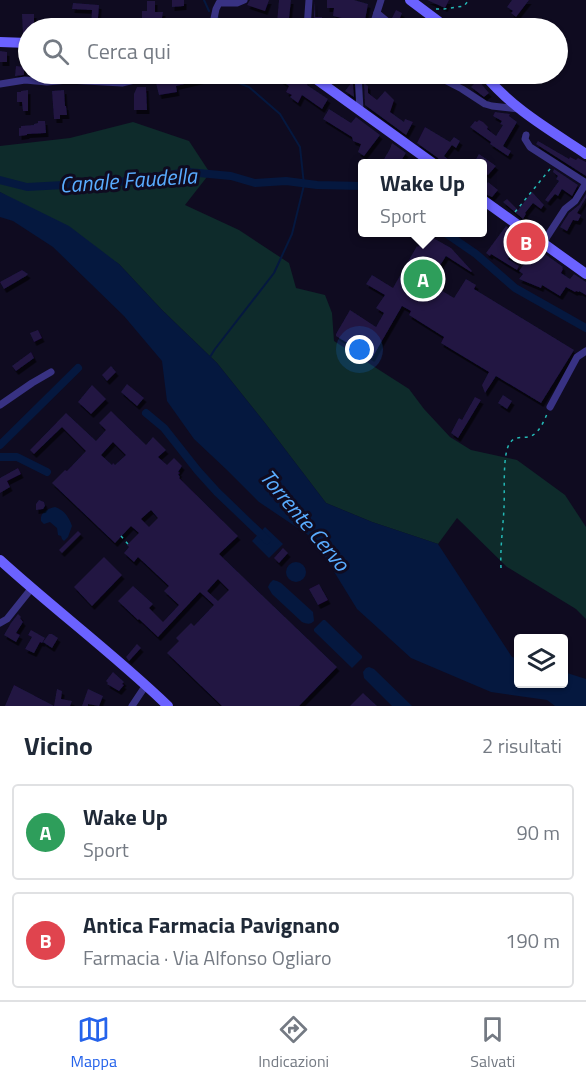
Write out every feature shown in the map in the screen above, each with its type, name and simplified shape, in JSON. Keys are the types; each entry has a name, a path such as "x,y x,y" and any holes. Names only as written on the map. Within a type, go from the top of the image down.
{"main road":[{"path":"410,0 434,18"},
{"path":"0,42 18,43"},
{"path":"323,84 427,159"},
{"path":"492,84 518,109 586,154"},
{"path":"487,203 586,274"},
{"path":"0,560 168,706"}],"street":[{"path":"214,18 219,3 237,3 244,0"},
{"path":"308,18 309,0"},
{"path":"376,18 381,0"},
{"path":"377,14 382,18"},
{"path":"0,84 18,81"},
{"path":"359,84 360,110"},
{"path":"452,84 485,104 518,109"},
{"path":"526,135 525,139 530,147 586,183 543,243"},
{"path":"550,407 577,357 586,351"},
{"path":"0,405 51,372"},
{"path":"0,623 7,620 31,589"},
{"path":"132,706 146,685"}],"path":[{"path":"430,5 444,9 464,6 469,0"},
{"path":"509,219 555,164"},
{"path":"501,568 500,552 508,446 511,441 519,437 533,435 543,423 550,407"},
{"path":"121,536 128,544"}],"green space":[{"path":"133,122 189,141 210,173 185,205 239,230 289,263 296,288 325,295 332,313 334,341 409,389 450,437 471,450 517,460 565,495 586,527 586,619 576,609 507,567 457,518 438,544 372,522 326,503 217,363 162,310 119,264 0,192 0,146 70,138"}],"water":[{"name":"Torrente Cervo","path":"0,192 69,226 119,264 162,310 217,363 326,503 372,522 438,544 514,658 514,688 568,688 568,673 586,679 586,706 555,706 547,700 491,692 411,658 357,609 314,539 259,502 194,439 167,401 162,361 124,316 53,247 13,221 0,217"},
{"path":"55,507 66,514 72,526 64,541 58,535 57,528 50,522 44,524 41,521 45,511"},
{"path":"265,527 283,544 269,558 252,541"},
{"path":"296,562 303,565 306,572 303,579 296,582 289,579 286,572 289,565"},
{"path":"273,580 281,583 313,612 314,621 308,624 302,622 272,594 268,587"},
{"path":"323,620 362,656 352,668 314,631"},
{"path":"369,667 374,669 412,706 392,706 364,678 363,672"}],"building":[{"path":"172,0 184,0 184,6 172,7"},
{"path":"250,0 269,0 265,11 247,5"},
{"path":"279,0 291,0 289,18 277,18"},
{"path":"327,0 354,0 368,4 365,18 333,16 334,8 327,8"},
{"path":"427,0 449,0 445,8"},
{"path":"512,0 529,0 516,17 507,7"},
{"path":"147,1 155,1 155,12 163,12 162,18 142,18 142,11 147,11"},
{"path":"73,3 99,5 98,18 92,18 92,10 72,9"},
{"path":"396,10 402,13 400,18 392,18"},
{"path":"22,14 34,14 34,18 22,18"},
{"path":"0,51 7,52 7,62 0,62"},
{"path":"16,66 18,66 18,76 15,76"},
{"path":"156,84 185,84 176,86 177,92 159,95"},
{"path":"286,84 308,84 328,99 322,109 302,95 298,103 290,97 292,95 286,92 289,86"},
{"path":"353,84 354,97 345,91"},
{"path":"364,84 368,86 368,93 377,100 385,91 394,100 390,112 404,122 405,119 413,122 406,135 365,105"},
{"path":"474,84 481,84 489,93 484,97 471,87"},
{"path":"137,87 146,87 147,110 134,110 134,94"},
{"path":"28,90 28,111 23,111 22,102 17,102 17,92"},
{"path":"64,90 67,115 60,115 60,119 54,119 52,91"},
{"path":"329,109 351,123 356,117 380,135 364,156 358,152 361,144 353,141 352,137 323,119"},
{"path":"495,112 510,114 509,116 517,122 503,146 511,151 508,156 470,127 479,120 496,136 503,125 500,124 502,121 493,116"},
{"path":"38,121 45,121 46,133 19,136 21,126 34,125"},
{"path":"425,127 450,142 454,137 460,141 456,148 452,145 444,156 448,159 438,159 417,143"},
{"path":"538,141 569,159 570,157 576,160 578,158 586,162 586,176 536,144"},
{"path":"392,143 406,153 402,159 384,159"},
{"path":"479,154 486,159 476,159"},
{"path":"487,160 496,166 487,174"},
{"path":"554,169 578,185 572,196 562,189 558,196 555,194 548,202 545,200 559,181 556,179 558,176 553,172"},
{"path":"487,183 498,190 492,197 487,195"},
{"path":"532,192 544,205 541,209 533,203 523,219 503,202 507,199 518,210"},
{"path":"586,194 577,213 581,215 578,221 573,220 567,231 560,227 569,213 579,205"},
{"path":"506,226 563,267 561,273 570,279 574,274 586,282 586,295 566,287 560,296 542,285 541,288 519,279 523,274 519,271 529,257 516,248 508,259 519,266 517,270 486,253"},
{"path":"424,237 431,237 451,248 472,271 446,256 429,283 454,298 466,279 476,285 474,289 574,350 541,403 496,376 485,393 482,385 489,372 441,343 444,337 409,315 411,311 402,306 372,358 336,336 350,310 376,327 384,313 376,308 385,295 366,284 372,275 393,288"},
{"path":"22,270 28,274 4,289 0,282"},
{"path":"38,330 42,338 34,342 30,333"},
{"path":"31,352 34,358 16,371 12,366"},
{"path":"111,366 116,372 107,381 102,375"},
{"path":"127,384 144,398 137,406 121,392"},
{"path":"92,385 106,399 91,414 78,402"},
{"path":"503,395 512,401 507,409 498,403"},
{"path":"475,397 481,400 458,438 451,433 459,418 462,420"},
{"path":"111,411 146,445 153,437 166,450 158,457 167,465 174,458 182,466 178,472 180,473 179,478 238,536 219,554 337,667 299,706 222,706 167,653 179,641 176,638 191,623 194,626 214,605 200,592 158,637 118,601 133,586 153,604 149,608 163,622 179,605 164,591 169,586 138,557 134,562 124,553 129,547 127,545 139,533 131,526 115,543 52,483 86,451 62,427 34,454 30,450 66,413 96,441 106,430 99,423","holes":["113,442 126,455 115,465 101,455","151,510 158,518 149,527 141,519","218,579 229,590 218,601 207,591"]},
{"path":"18,468 21,474 7,481 10,487 0,493 0,478"},
{"path":"39,500 44,502 45,506 43,509 36,510 36,504"},
{"path":"78,531 81,534 62,553 59,550"},
{"path":"283,548 288,553 279,563 274,558"},
{"path":"104,557 122,575 92,606 74,587"},
{"path":"319,584 328,600 318,605 309,589"},
{"path":"18,614 23,622 16,633 20,635 16,642 4,635"},
{"path":"31,630 45,638 34,653 25,649 32,637 28,635"},
{"path":"49,634 58,638 52,648 43,642"},
{"path":"137,644 141,648 129,661 126,657"},
{"path":"113,672 124,682 119,691 106,681"},
{"path":"14,685 54,706 5,706"},
{"path":"57,689 62,691 61,699 72,701 70,706 54,706"},
{"path":"88,689 103,696 99,706 88,704 88,706 82,706"},
{"path":"363,693 377,706 350,706"}],"waterway":[{"path":"204,0 209,11"},
{"path":"210,357 274,273 292,234 304,185 300,147 280,114 249,87 241,84"},
{"name":"Canale Faudella","path":"0,180 27,187 119,182 188,172 231,176 255,183 286,181 317,185 358,186"},
{"name":"Canale Faudella","path":"451,237 476,254 515,288 586,328"},
{"path":"0,445 78,368"},
{"path":"146,413 164,428 217,492 267,540"},
{"path":"0,457 17,457 47,472"}],"place":[{"name":"Antica Farmacia Pavignano","path":"526,242"},
{"name":"Wake Up","path":"423,279"}]}
